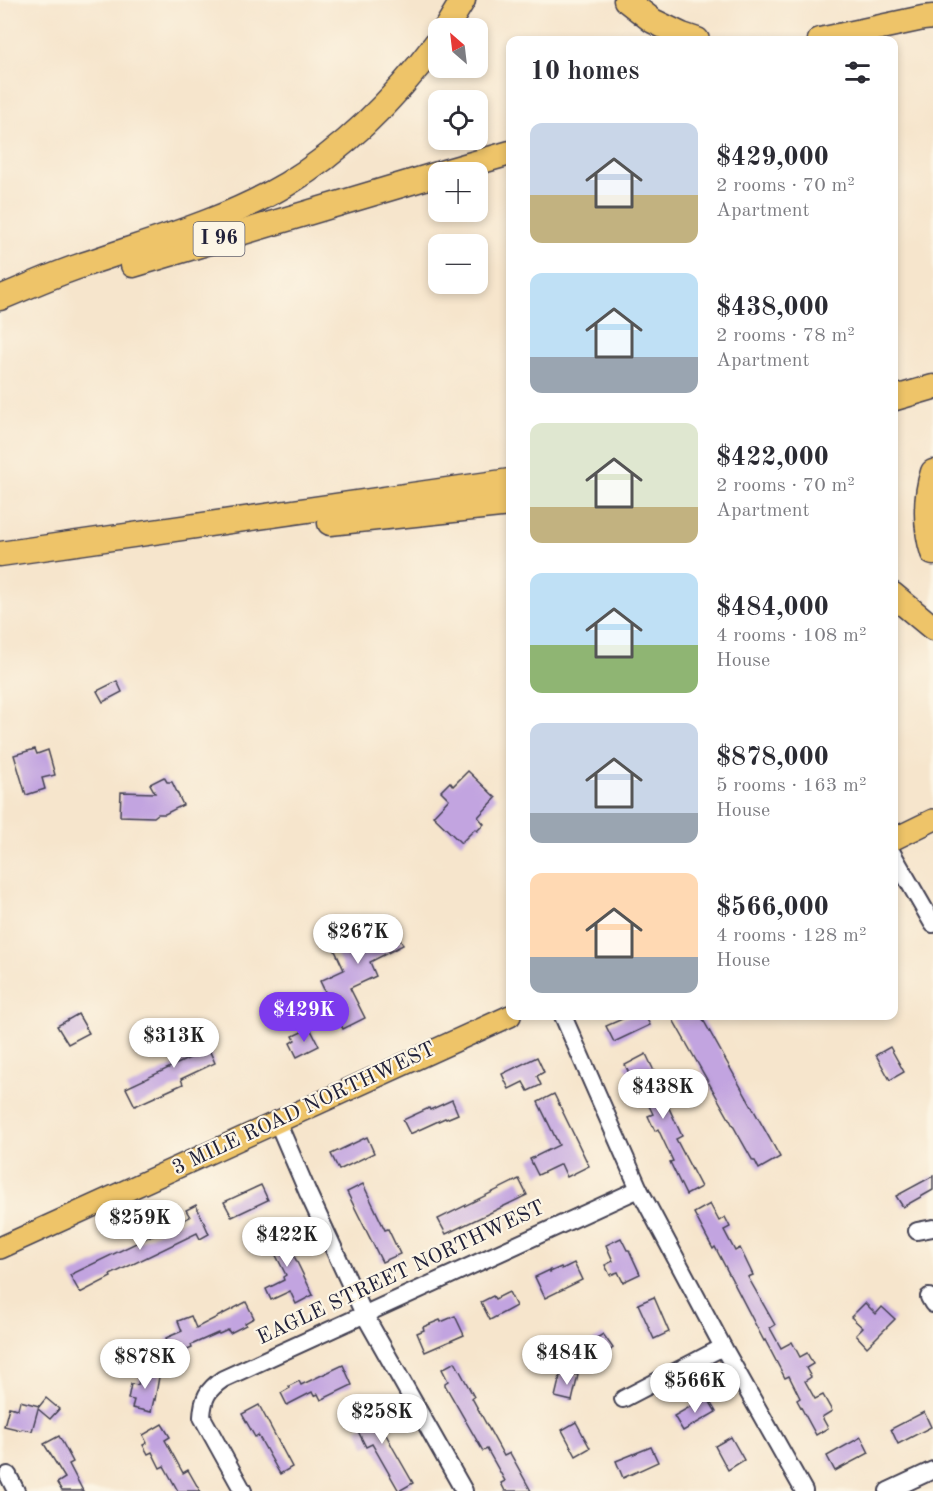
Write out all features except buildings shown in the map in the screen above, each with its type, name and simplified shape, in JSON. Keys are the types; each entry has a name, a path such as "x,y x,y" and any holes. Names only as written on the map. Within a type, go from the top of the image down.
{"highway":[{"path":"452,18 463,0"},
{"path":"626,0 653,21 685,36"},
{"path":"839,36 933,17"},
{"path":"898,37 933,27"},
{"path":"0,298 79,266 197,226 252,203 288,183 347,140 381,110 428,54"},
{"path":"479,162 506,154"},
{"name":"I 96","path":"0,304 428,177"},
{"path":"898,397 933,387"},
{"path":"933,472 927,513 933,553"},
{"path":"0,554 506,482"},
{"path":"160,531 239,533 506,504"},
{"path":"898,599 933,628"}],"main road":[{"path":"898,837 933,820"},
{"name":"3 MILE ROAD NORTHWEST","path":"0,1248 506,1018"}],"street":[{"path":"898,863 933,924"},
{"path":"565,1020 639,1189 723,1347 804,1491"},
{"path":"278,1121 308,1193 364,1314 464,1491"},
{"name":"EAGLE STREET NORTHWEST","path":"243,1491 202,1417 203,1403 212,1387 223,1379 639,1189"},
{"path":"623,1399 723,1347"},
{"path":"888,1491 910,1487 933,1470"},
{"path":"8,1475 16,1491"}]}
